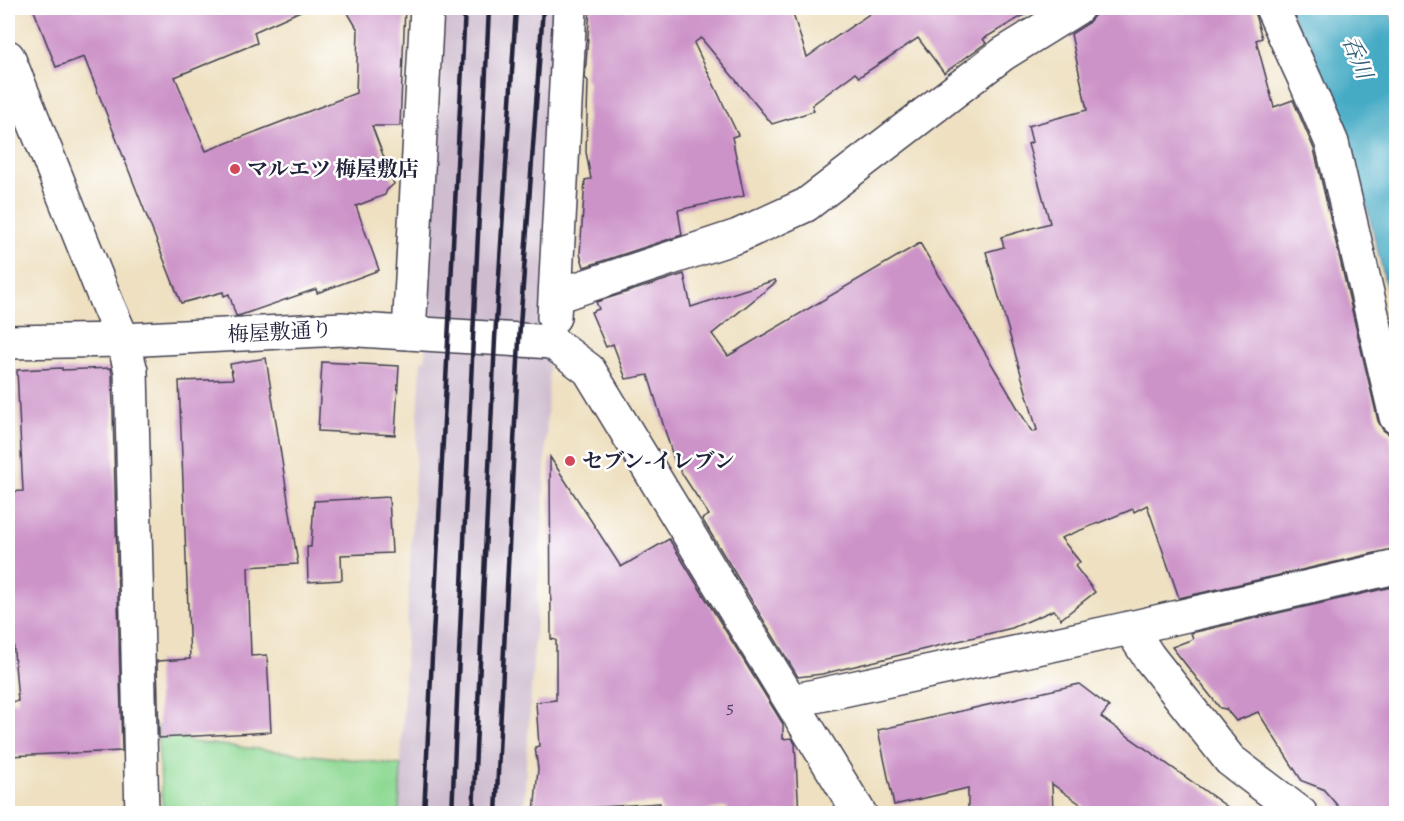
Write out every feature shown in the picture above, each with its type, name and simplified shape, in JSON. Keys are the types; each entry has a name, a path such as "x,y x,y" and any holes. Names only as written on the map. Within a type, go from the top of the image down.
{"street":[{"path":"409,333 428,8"},
{"path":"570,8 552,342 589,370 860,813"},
{"path":"556,296 738,236 806,205 1003,54 1077,8"},
{"path":"1272,8 1332,143 1396,417"},
{"path":"8,57 123,340 130,371 141,813"},
{"name":"梅屋敷通り","path":"8,342 123,340 342,329 552,342"},
{"path":"792,701 1130,628 1396,567"},
{"path":"1130,628 1149,657 1230,760 1301,813"}],"shaded area":[{"path":"445,8 562,8 547,326 549,370 543,518 524,813 399,814 421,361 425,360"}],"green space":[{"path":"157,726 193,742 401,765 399,813 163,813"}],"water":[{"name":"呑川","path":"1289,8 1387,8 1396,27 1396,327 1364,194 1341,129"}],"building":[{"path":"33,8 307,8 254,32 257,43 175,77 206,151 356,93 358,30 345,8 405,8 400,126 372,126 394,184 385,195 356,206 379,270 317,293 316,289 236,316 229,294 224,296 223,292 181,303 84,57 56,67"},
{"path":"590,8 791,8 807,57 878,8 1036,8 983,39 986,43 944,73 918,38 859,77 855,73 812,105 814,111 772,124 701,38 694,43 738,135 732,137 744,196 678,210 682,235 584,267 580,254 585,180 591,179 586,152 588,81 585,78"},
{"path":"1096,8 1253,8 1262,38 1256,40 1274,107 1293,100 1314,149 1378,421 1383,430 1390,435 1396,470 1396,549 1179,598 1147,505 1134,512 1133,509 1061,538 1080,562 1075,566 1095,592 1061,619 1054,610 1012,628 822,674 798,677 702,519 709,515 675,463 648,375 626,379 613,344 606,347 591,312 599,309 596,302 684,274 691,307 775,280 776,282 712,334 728,356 920,243 1032,432 1037,430 986,252 1004,247 1001,237 1050,223 1028,144 1032,142 1028,126 1087,110 1071,34 1087,24 1094,16"},
{"path":"266,358 298,564 248,567 251,656 267,655 271,732 159,738 157,661 190,659 179,381 233,379 230,364"},
{"path":"322,362 399,366 395,435 318,431"},
{"path":"62,368 62,370 111,368 112,374 122,751 8,756 8,702 18,701 11,614 8,614 8,492 23,491 17,370"},
{"path":"550,457 621,567 669,539 783,724 783,739 792,738 795,744 799,813 728,813 727,807 691,813 662,813 660,803 587,808 586,813 534,813 538,769 535,747 539,746 536,702 556,700 556,640 551,639"},
{"path":"389,497 392,553 341,555 342,580 308,582 307,547 311,547 314,501"},
{"path":"1396,586 1396,813 1344,813 1323,789 1302,781 1258,712 1236,721 1226,709 1220,708 1172,647 1193,639 1191,633"},
{"path":"1079,684 1109,707 1101,717 1236,813 1093,813 1052,784 1053,813 968,813 968,788 894,805 878,730"}],"railway":[{"path":"424,814 465,8"},
{"path":"452,814 489,8"},
{"path":"473,814 495,339 516,8"},
{"path":"496,814 519,340 543,8"}],"place":[{"name":"マルエツ 梅屋敷店","path":"235,169"},
{"name":"セブン-イレブン","path":"570,461"}]}
